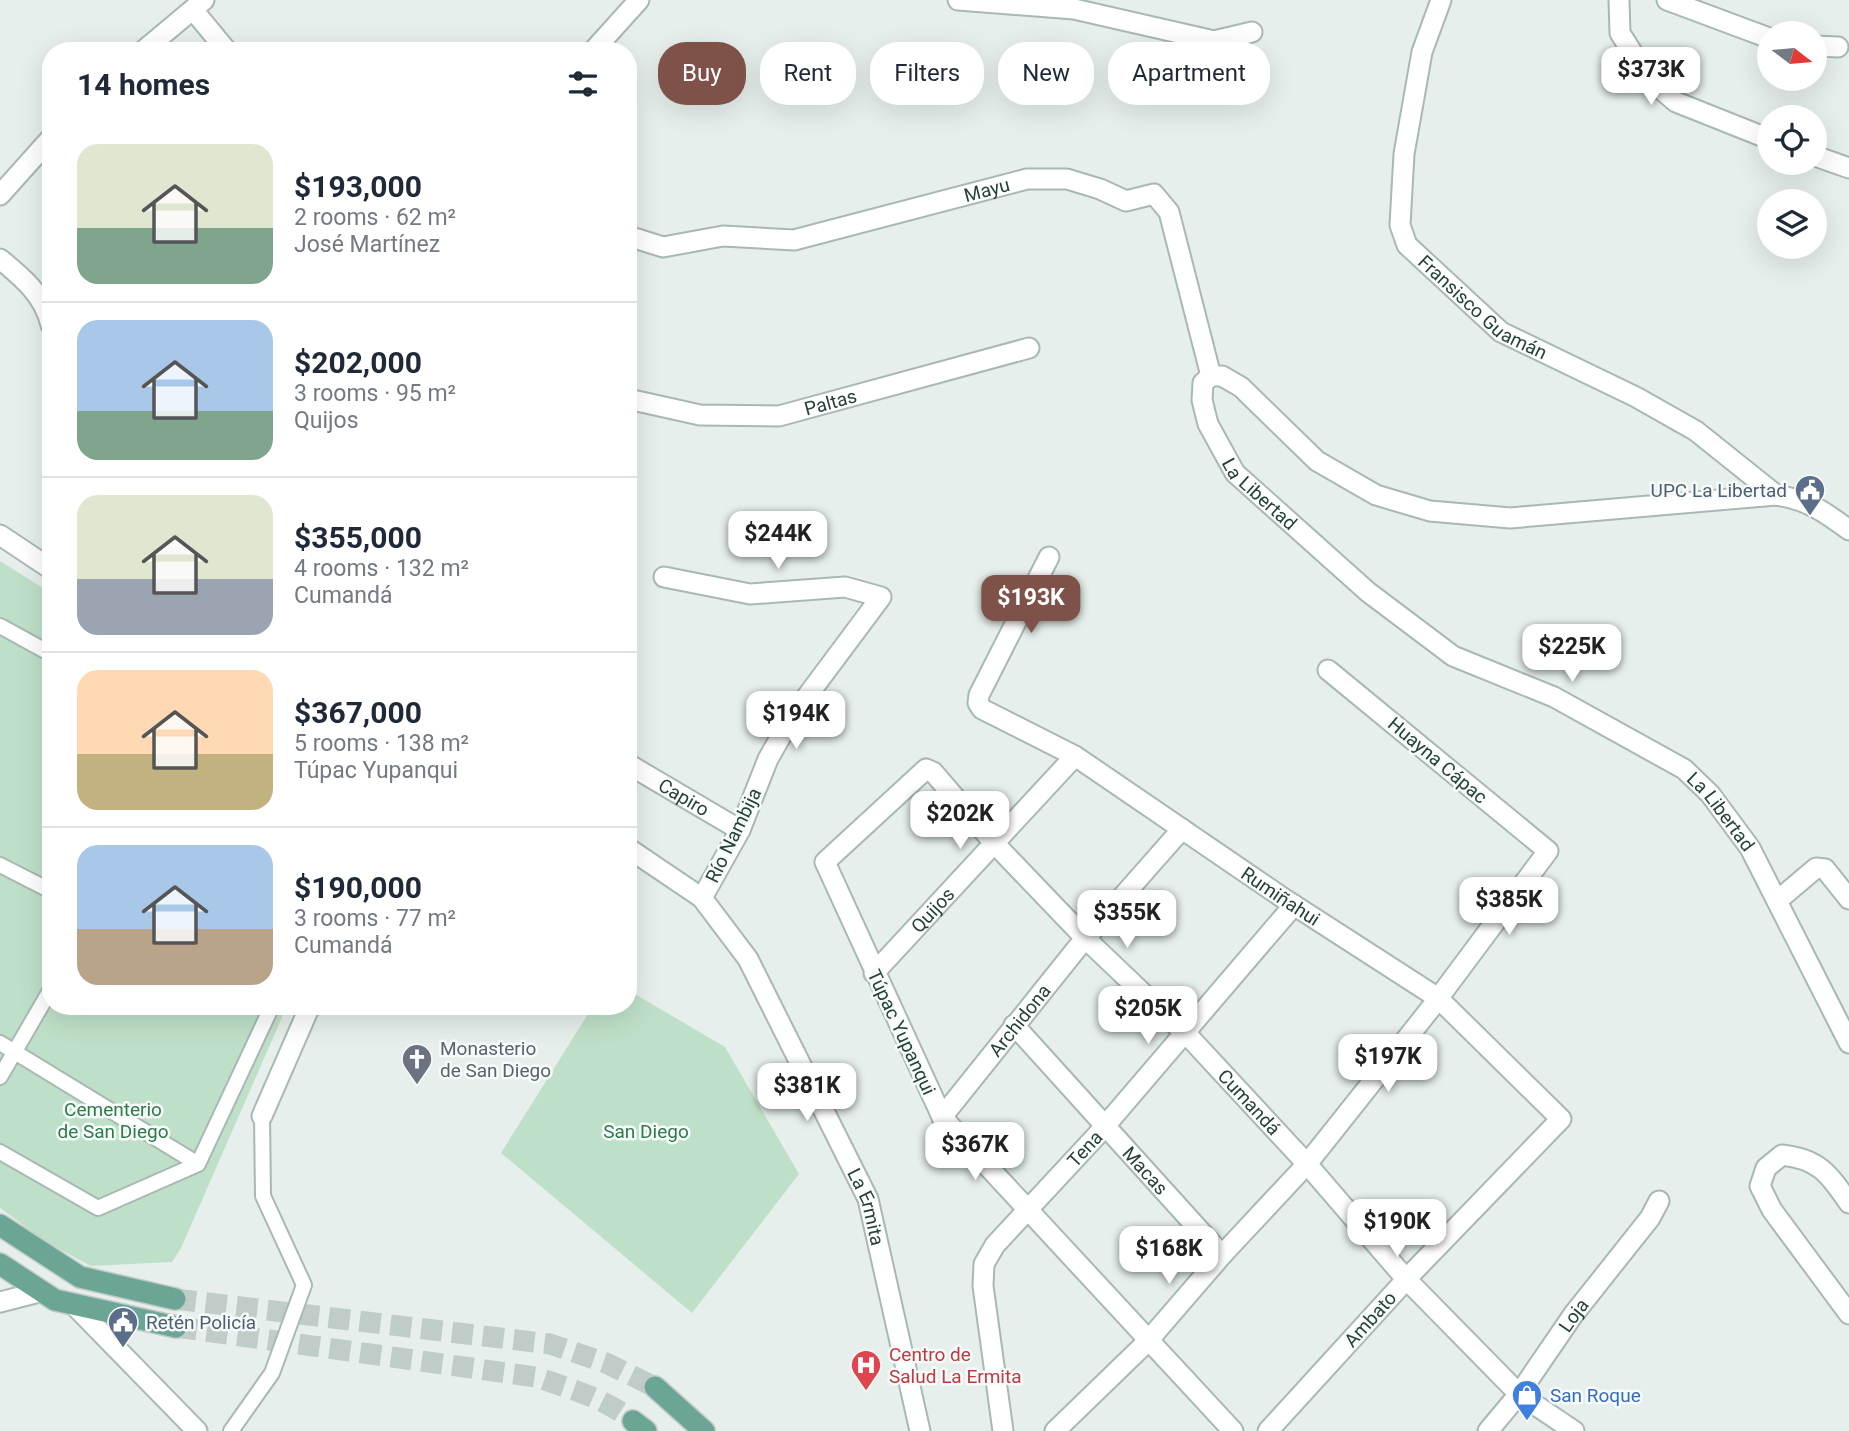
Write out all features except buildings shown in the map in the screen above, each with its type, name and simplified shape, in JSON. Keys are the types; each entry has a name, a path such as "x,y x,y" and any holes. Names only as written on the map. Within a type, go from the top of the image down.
{"main road":[{"path":"0,1225 44,1257 80,1277 175,1299"},
{"path":"0,1264 39,1292 74,1305 176,1327"},
{"path":"655,1387 704,1431"}],"street":[{"path":"601,42 639,0"},
{"path":"958,0 1074,9 1214,41 1252,32"},
{"name":"Fransisco Guamán","path":"1441,0 1422,52 1404,154 1400,225 1407,245 1501,332 1636,397 1696,431 1776,495"},
{"path":"1619,0 1620,33 1649,79 1676,102 1757,134"},
{"path":"1667,0 1757,34"},
{"path":"154,42 199,5 222,42"},
{"path":"1827,47 1838,47"},
{"path":"0,195 42,148"},
{"path":"1827,160 1849,168"},
{"name":"Mayu","path":"637,239 663,247 723,236 794,240 1027,179 1067,179 1100,188 1126,201 1154,194 1169,212 1211,376"},
{"path":"0,259 29,283 42,304"},
{"name":"Paltas","path":"637,401 700,415 779,416 1030,348"},
{"path":"1211,376 1222,376 1241,387 1317,461 1376,495 1430,511 1510,518 1776,495 1795,498 1821,508 1849,530"},
{"name":"La Libertad","path":"1211,376 1203,383 1202,400 1208,424 1235,473 1368,592 1453,656 1553,697 1684,769 1710,793 1750,848 1849,1043"},
{"path":"0,535 42,563"},
{"name":"Rumiñahui","path":"1049,557 979,695 978,703 982,709 1075,756 1294,905 1438,998 1561,1119"},
{"name":"Río Nambija","path":"664,577 750,594 845,587 881,597 793,715 768,759 740,830 702,898"},
{"path":"1,630 42,650"},
{"name":"Huayna Cápac","path":"1328,670 1548,851 1438,998"},
{"name":"Quijos","path":"874,973 1075,756"},
{"name":"Capiro","path":"637,769 740,830"},
{"name":"Cumandá","path":"825,862 926,769 933,772 995,843 1086,939 1184,1033 1307,1164 1406,1279 1518,1394 1574,1431"},
{"name":"Archidona","path":"942,1117 1014,1025 1182,829"},
{"name":"La Ermita","path":"637,854 702,898 748,959 868,1199 920,1431"},
{"name":"Túpac Yupanqui","path":"825,862 942,1117 1030,1210 1147,1342 1233,1431"},
{"path":"0,865 42,886"},
{"path":"1777,901 1816,868 1825,869 1849,899"},
{"name":"Tena","path":"1003,1431 983,1286 984,1264 995,1245 1105,1126 1294,905"},
{"path":"1055,1431 1147,1342 1222,1255 1307,1164 1438,998"},
{"path":"0,1077 42,1004"},
{"path":"0,1152 98,1208 198,1164 268,1015"},
{"path":"231,1431 272,1373 304,1285 263,1196 261,1116 306,1015"},
{"name":"Macas","path":"1014,1025 1222,1255"},
{"path":"0,1044 198,1164"},
{"name":"Ambato","path":"1268,1431 1406,1279 1561,1119"},
{"path":"1849,1203 1827,1171 1801,1157 1782,1156 1766,1168 1760,1186 1772,1210 1849,1314"},
{"name":"Loja","path":"1488,1431 1518,1394 1573,1315 1650,1218 1659,1201"},
{"path":"0,1302 39,1292"},
{"path":"74,1305 197,1431"}],"green space":[{"name":"Cementerio de San Diego","path":"0,561 42,587 42,1015 283,1015 181,1248 172,1262 91,1266 46,1242 0,1208"},
{"name":"San Diego","path":"637,995 725,1047 799,1174 692,1313 501,1153 587,1015 637,1015"}],"tunnel":[{"path":"175,1299 550,1344 606,1363 655,1387"},
{"path":"176,1327 536,1377 599,1400 633,1421"}],"place":[{"name":"UPC La Libertad","path":"1810,517"},
{"name":"Monasterio de San Diego","path":"417,1086"},
{"name":"Retén Policía","path":"123,1349"},
{"name":"Centro de Salud La Ermita","path":"866,1392"},
{"name":"San Roque","path":"1527,1422"}]}
